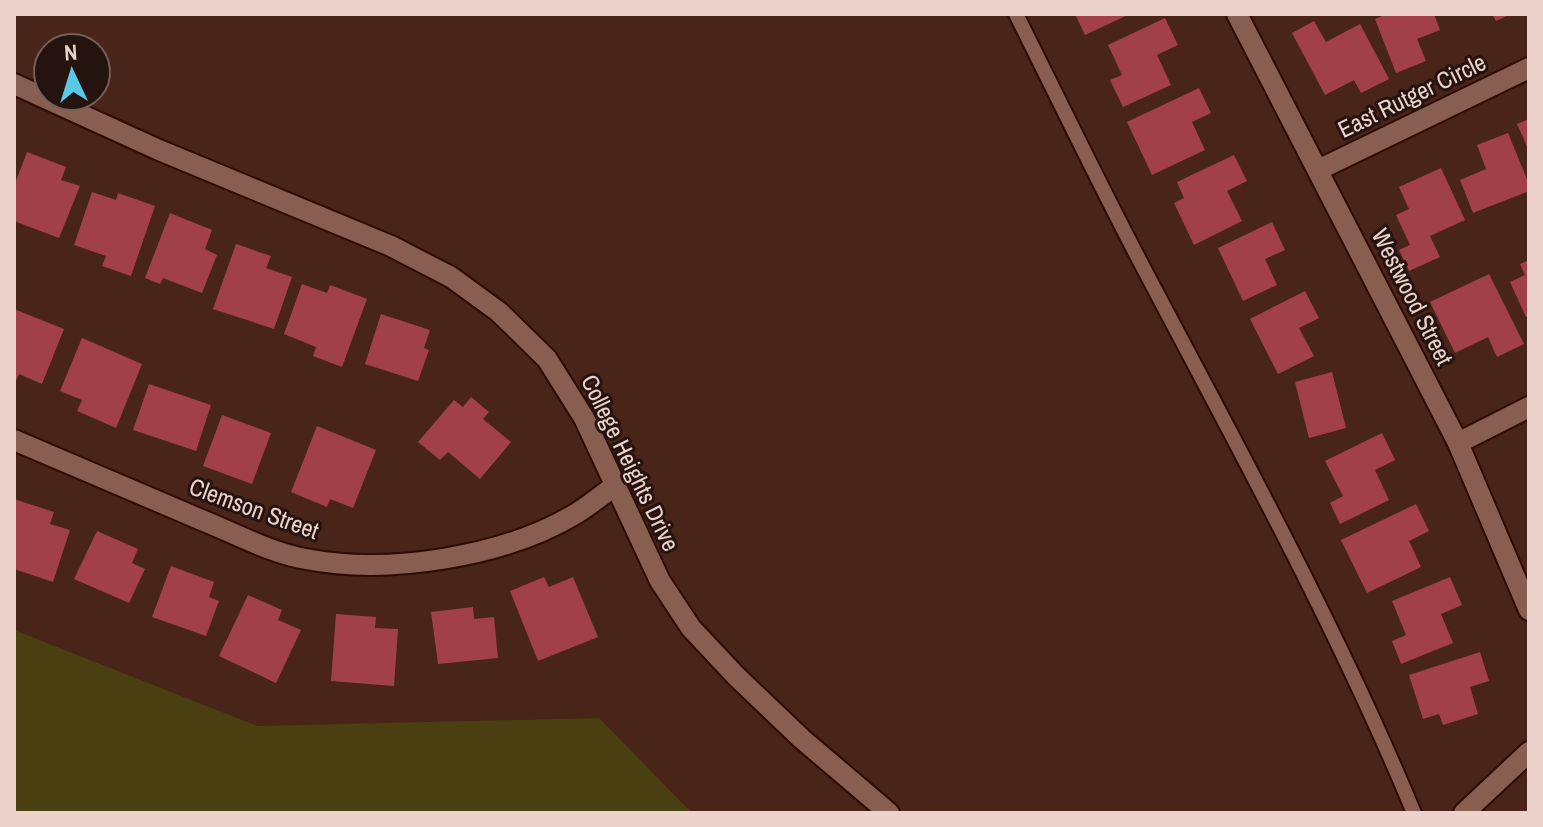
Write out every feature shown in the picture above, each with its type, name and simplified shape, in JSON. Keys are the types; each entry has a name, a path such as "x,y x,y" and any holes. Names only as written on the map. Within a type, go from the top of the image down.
{"street":[{"name":"Westwood Street","path":"1237,14 1458,443 1529,610"},
{"name":"East Rutger Circle","path":"1318,170 1529,68"},
{"name":"College Heights Drive","path":"14,84 159,150 391,246 451,277 499,312 547,359 584,418 660,581 691,628 802,739 889,813"},
{"path":"1458,443 1529,407"},
{"name":"Clemson Street","path":"14,440 244,538 305,559 367,566 432,560 487,549 576,514 616,485"},
{"path":"1464,813 1529,752"}],"lane":[{"path":"1016,14 1132,246 1266,496 1332,628 1414,813"}],"shaded area":[{"path":"14,630 257,726 599,718 692,813 14,813"}],"building":[{"path":"1075,14 1130,14 1085,35"},
{"path":"1387,14 1434,14 1440,30 1417,39 1426,61 1396,73 1375,19"},
{"path":"1492,14 1511,14 1496,21"},
{"path":"1165,18 1178,45 1157,55 1171,85 1123,107 1110,80 1122,75 1108,45"},
{"path":"1314,21 1326,42 1360,24 1389,79 1361,93 1354,80 1325,95 1292,33"},
{"path":"1199,88 1211,113 1192,122 1205,150 1152,175 1127,122"},
{"path":"1529,119 1529,151 1517,124"},
{"path":"1508,133 1529,191 1473,213 1460,180 1486,169 1477,145"},
{"path":"27,152 66,167 61,180 80,186 59,238 14,221 14,186"},
{"path":"1234,155 1247,181 1227,191 1242,221 1194,245 1174,203 1184,198 1177,182"},
{"path":"1441,168 1465,220 1430,236 1440,257 1409,271 1399,250 1410,245 1396,215 1409,209 1399,187"},
{"path":"92,192 116,200 118,193 155,206 131,276 102,266 106,256 74,245"},
{"path":"170,213 212,230 205,249 217,255 202,293 163,278 160,284 145,278"},
{"path":"1272,222 1285,250 1265,259 1277,285 1243,301 1218,248"},
{"path":"236,244 271,256 266,268 292,277 274,329 213,309"},
{"path":"1529,260 1529,316 1526,317 1510,282 1525,275 1520,264"},
{"path":"1489,274 1524,344 1497,357 1488,337 1455,353 1430,302"},
{"path":"302,284 327,293 330,285 367,299 342,367 313,356 316,347 284,334"},
{"path":"1305,291 1319,318 1299,328 1314,356 1278,374 1250,319"},
{"path":"14,309 64,329 42,384 19,374 14,380"},
{"path":"381,314 430,330 424,348 429,350 418,381 365,364"},
{"path":"82,338 142,364 116,428 77,411 82,400 60,391"},
{"path":"1332,372 1346,428 1309,438 1295,382"},
{"path":"149,384 211,405 196,451 133,430"},
{"path":"471,397 489,412 483,419 511,442 480,479 448,452 440,460 418,442 454,400 463,407"},
{"path":"222,415 271,433 252,484 203,466"},
{"path":"317,426 376,450 353,508 330,499 327,507 291,492"},
{"path":"1382,433 1395,460 1375,470 1389,500 1340,524 1330,503 1343,496 1325,461"},
{"path":"14,499 54,512 50,524 70,530 53,582 14,569"},
{"path":"1416,504 1429,531 1409,541 1421,567 1367,593 1341,540"},
{"path":"97,531 138,549 132,563 145,569 129,603 74,579"},
{"path":"171,566 214,582 209,597 219,601 206,636 152,617"},
{"path":"544,577 549,587 573,577 598,637 538,661 510,591"},
{"path":"1450,577 1462,605 1441,614 1453,643 1401,664 1392,641 1406,635 1392,601"},
{"path":"248,595 282,610 278,620 301,630 276,683 219,656"},
{"path":"473,607 474,619 494,617 498,658 438,664 431,612"},
{"path":"336,614 376,617 375,628 398,629 394,686 331,681"},
{"path":"1480,652 1489,681 1470,687 1478,714 1443,725 1439,714 1423,719 1409,675"}]}
